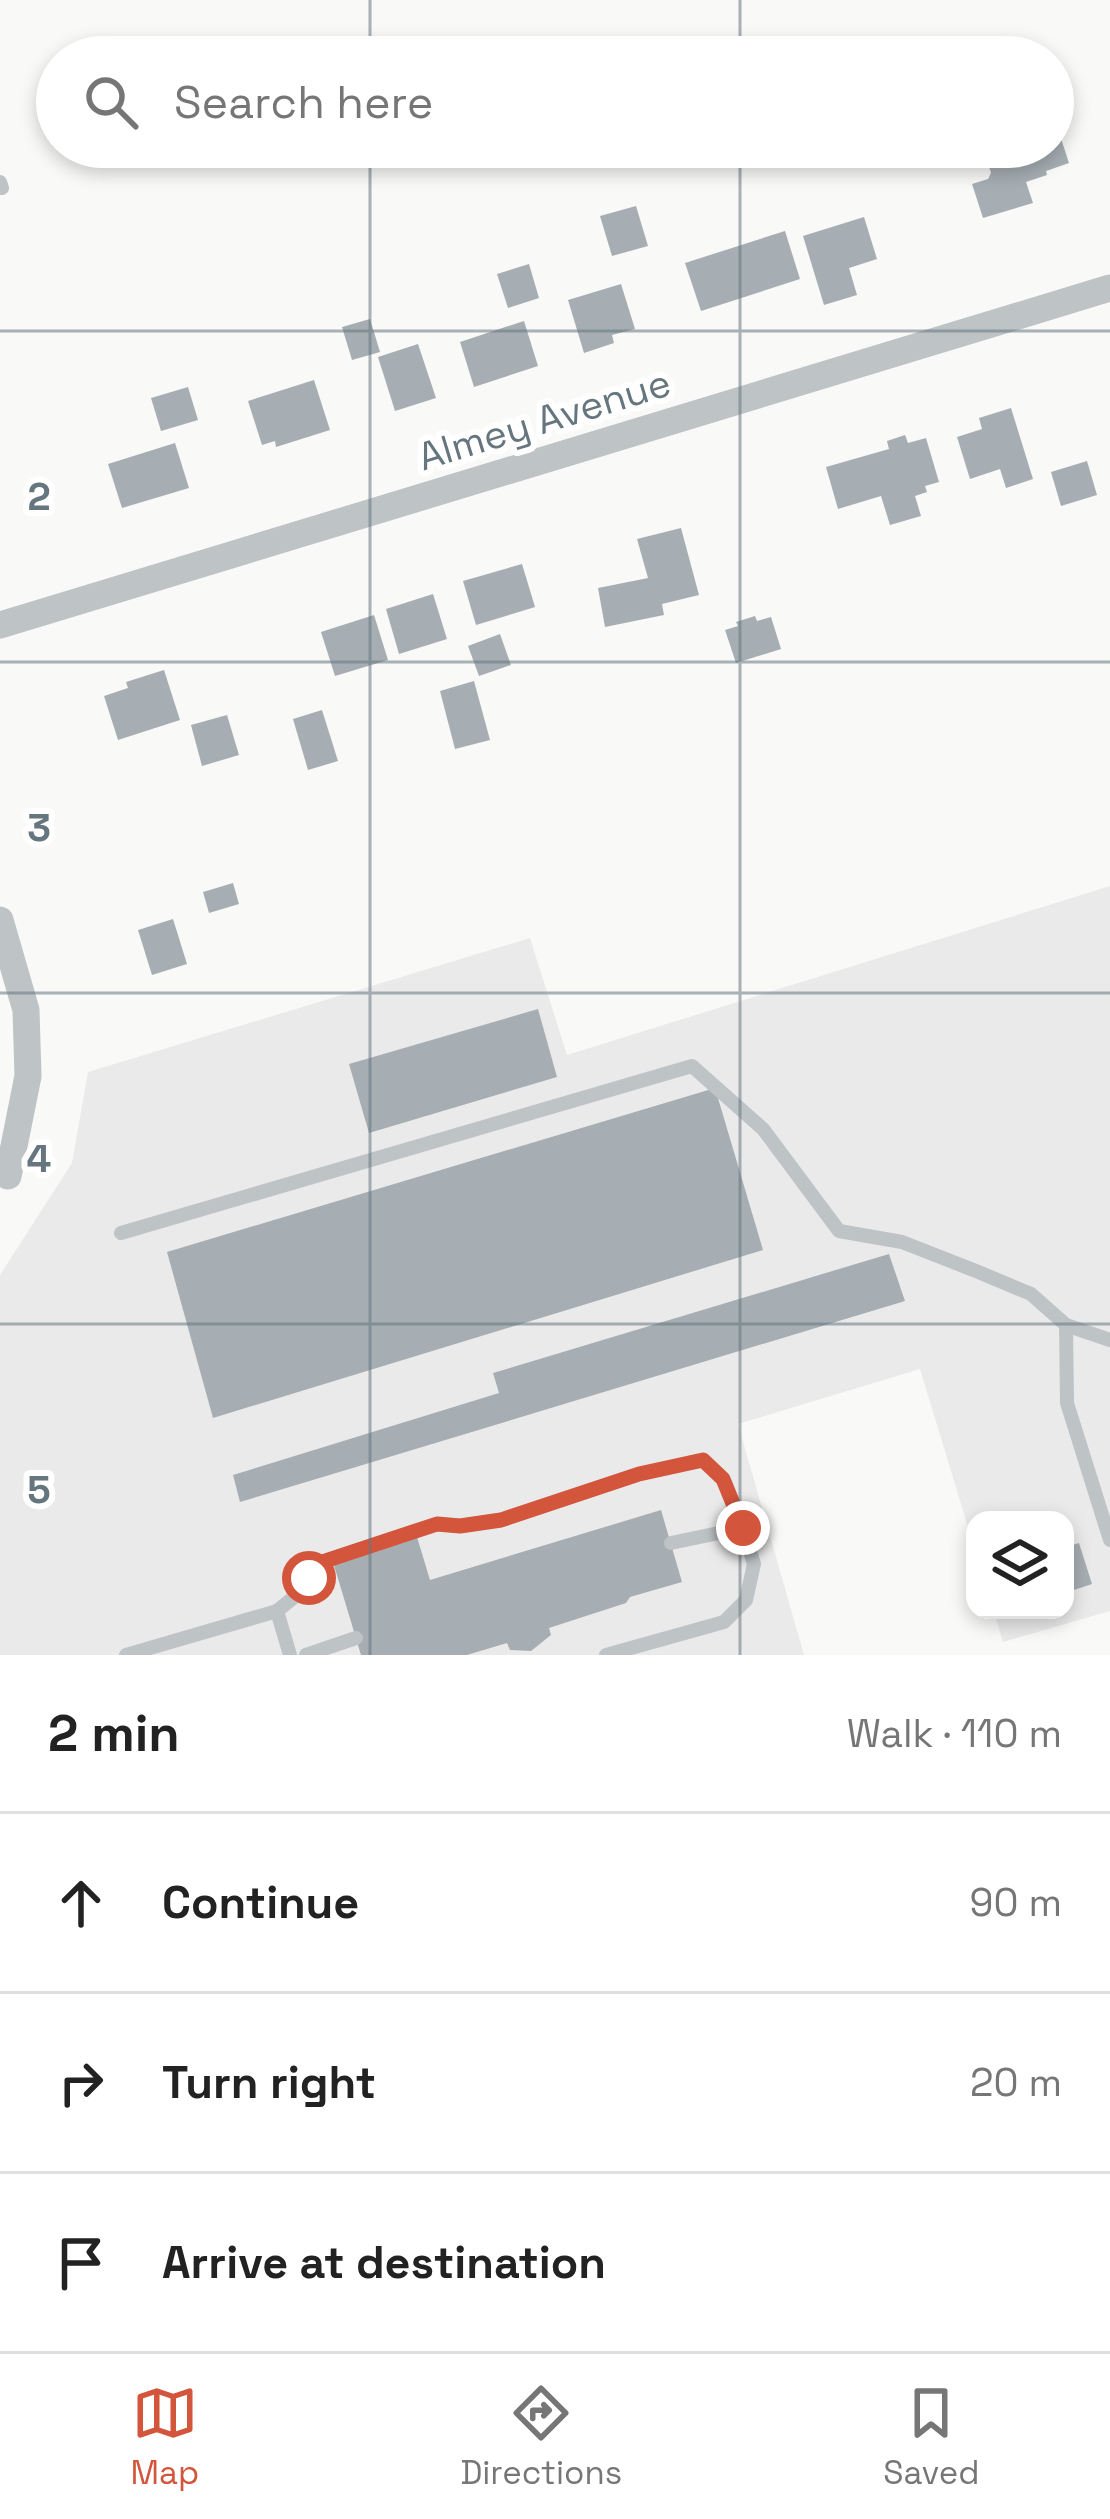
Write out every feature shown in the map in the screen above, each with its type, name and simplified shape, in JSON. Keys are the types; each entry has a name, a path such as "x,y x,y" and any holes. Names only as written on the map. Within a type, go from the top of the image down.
{"street":[{"name":"Almey Avenue","path":"0,625 1110,288"},
{"path":"0,920 26,1010 28,1076 8,1176"}],"lane":[{"path":"121,1234 692,1066 763,1129 838,1231 902,1242 1012,1286 1031,1294 1066,1325 1110,1340"},
{"path":"1066,1325 1067,1402 1110,1540"},
{"path":"126,1655 277,1611 304,1589 319,1563 437,1524 501,1520 639,1474 703,1460 723,1479 743,1528 754,1564 746,1600 724,1622 606,1655"},
{"path":"671,1543 743,1528"},
{"path":"277,1611 290,1655"},
{"path":"306,1655 356,1638"}],"shaded area":[{"path":"1110,886 1110,1611 1003,1642 996,1619 1074,1619 1074,1511 966,1511 966,1520 920,1369 738,1424 804,1655 0,1655 0,1275 72,1163 88,1072 530,938 567,1055"}],"building":[{"path":"989,168 1055,168 1026,182 1033,203 983,218 972,184 988,179"},
{"path":"636,206 648,246 612,256 600,216"},
{"path":"864,217 877,259 849,268 857,295 824,305 803,236"},
{"path":"785,231 800,279 701,311 685,263"},
{"path":"529,264 539,298 508,308 497,274"},
{"path":"621,284 635,329 612,335 614,343 584,353 568,300"},
{"path":"370,319 380,352 352,360 342,327"},
{"path":"524,321 538,366 474,387 460,342"},
{"path":"418,344 436,398 395,411 378,357"},
{"path":"314,380 330,430 276,447 275,441 262,445 248,401"},
{"path":"188,387 198,420 161,431 151,398"},
{"path":"1011,408 1033,479 1006,488 1000,469 970,479 957,437 982,429 979,418"},
{"path":"905,435 908,443 926,438 939,482 915,496 921,516 890,525 881,496 838,509 826,467 889,449 887,441"},
{"path":"175,443 189,488 122,508 108,464"},
{"path":"1087,461 1097,495 1061,506 1051,472"},
{"path":"681,528 699,595 662,604 664,615 605,627 598,588 648,578 637,539"},
{"path":"522,564 535,607 476,625 463,581"},
{"path":"433,594 447,639 399,654 386,609"},
{"path":"374,615 388,660 335,676 321,632"},
{"path":"755,616 757,621 771,617 781,649 736,663 725,630"},
{"path":"500,634 511,665 479,676 468,646"},
{"path":"164,670 180,720 118,740 104,696 128,688 126,682"},
{"path":"474,681 490,740 455,749 440,691"},
{"path":"322,710 338,761 308,770 293,719"},
{"path":"227,715 239,755 202,766 191,725"},
{"path":"233,883 239,904 209,913 203,892"},
{"path":"173,919 187,964 152,975 138,930"},
{"path":"538,1009 557,1077 369,1133 349,1064"},
{"path":"715,1088 763,1250 213,1418 167,1252"},
{"path":"889,1254 905,1301 240,1502 233,1475 499,1393 493,1373"},
{"path":"661,1510 682,1582 549,1628 551,1635 531,1651 510,1650 507,1643 467,1655 361,1655 333,1562 417,1537 430,1580"},
{"path":"1079,1543 1092,1584 1074,1590 1074,1544"}],"route":[{"path":"309,1578 319,1563 437,1524 501,1520 639,1474 703,1460 723,1479 743,1528"}]}
